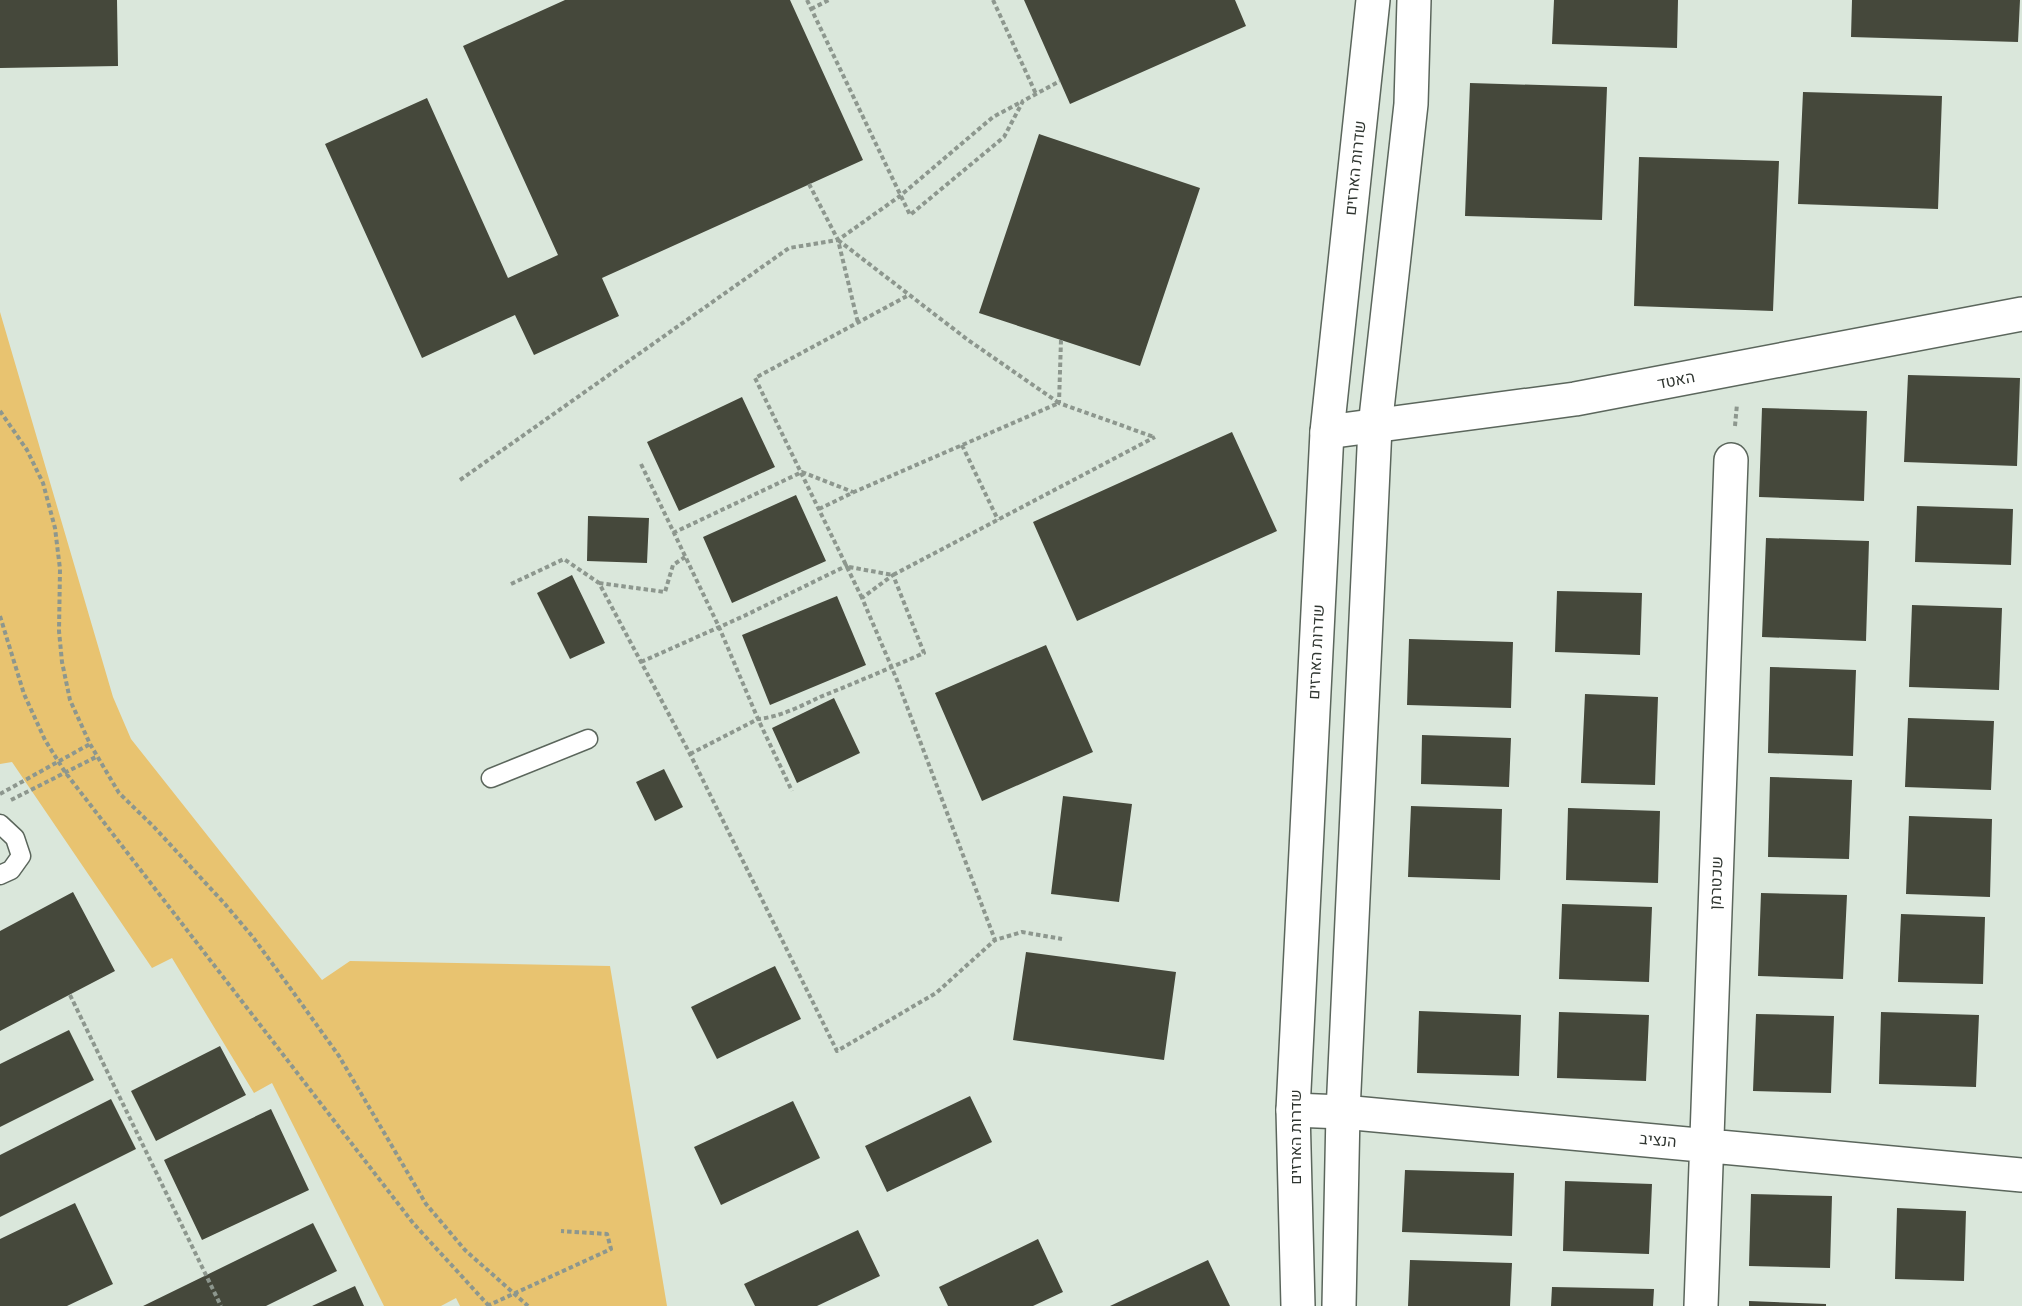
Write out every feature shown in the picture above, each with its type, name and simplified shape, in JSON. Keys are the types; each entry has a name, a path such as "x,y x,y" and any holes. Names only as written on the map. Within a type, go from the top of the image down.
{"street":[{"name":"שדרות הארזים","path":"1298,1306 1293,1110 1327,432 1373,0"},
{"path":"1339,1306 1343,1112 1375,426 1411,104 1414,0"},
{"name":"האטד","path":"1327,432 1575,399 2022,314"},
{"name":"שכטרמן","path":"1701,1306 1731,460"},
{"name":"הנציב","path":"1293,1110 1343,1112 2022,1174"}],"lane":[{"path":"491,778 588,739"},
{"path":"0,824 15,838 21,856 11,870 0,875"}],"path":[{"path":"807,0 910,215 1004,137 1023,101"},
{"path":"811,9 829,0"},
{"path":"993,0 1036,94"},
{"path":"460,480 789,248 838,240 900,196 993,117 1060,81"},
{"path":"809,184 838,240 858,323"},
{"path":"838,240 968,340 1059,404 1155,437 893,575 862,598"},
{"path":"909,296 756,378 862,598 891,667 995,940"},
{"path":"1059,404 1061,340"},
{"path":"1731,460 1741,368"},
{"path":"819,509 1059,404"},
{"path":"0,411 27,450 43,483 55,528 60,569 59,631 62,662 70,700 90,744 119,793 154,827 224,903 264,952 339,1056 426,1204 465,1250 528,1306"},
{"path":"962,445 998,520"},
{"path":"640,464 719,627 792,791"},
{"path":"673,533 802,472 854,492"},
{"path":"511,584 564,559 599,583 665,592 673,565 685,557"},
{"path":"641,662 848,566 893,575"},
{"path":"690,754 758,719 795,708 924,653 893,575"},
{"path":"599,583 690,754 837,1051 936,993 995,940 1022,932 1062,939"},
{"path":"0,616 24,694 45,740 64,772 413,1223 488,1306 611,1249 607,1234 561,1231"},
{"path":"0,794 90,744"},
{"path":"9,801 98,756"},
{"path":"70,995 221,1306"}],"shaded area":[{"path":"0,312 113,697 131,739 322,980 350,961 610,966 667,1306 460,1306 456,1298 441,1306 384,1306 272,1083 254,1093 172,958 152,968 12,762 0,764"}],"building":[{"path":"0,0 117,0 118,66 0,68"},
{"path":"565,0 790,0 863,160 602,278 619,316 534,355 515,315 422,358 325,144 427,98 508,278 558,255 463,46"},
{"path":"1024,0 1235,0 1246,26 1070,104"},
{"path":"1554,0 1678,0 1677,48 1552,44"},
{"path":"1852,0 2020,0 2018,42 1851,37"},
{"path":"1470,83 1607,87 1602,220 1465,216"},
{"path":"1803,92 1942,96 1938,209 1798,204"},
{"path":"1039,134 1200,188 1140,366 979,313"},
{"path":"1639,157 1779,161 1773,311 1634,306"},
{"path":"1908,375 2020,378 2017,466 1904,462"},
{"path":"742,397 775,467 679,511 647,442"},
{"path":"1762,408 1867,411 1864,501 1759,497"},
{"path":"1232,432 1277,531 1077,621 1033,522"},
{"path":"796,495 826,561 732,603 703,537"},
{"path":"1917,506 2013,509 2011,565 1915,562"},
{"path":"588,516 649,518 647,563 587,561"},
{"path":"1766,538 1869,541 1866,641 1762,637"},
{"path":"572,575 605,643 570,659 537,593"},
{"path":"1557,591 1642,593 1640,655 1555,652"},
{"path":"837,596 866,665 770,705 742,635"},
{"path":"1912,605 2002,608 1999,690 1909,687"},
{"path":"1409,639 1513,642 1511,708 1407,705"},
{"path":"1046,645 1093,752 982,801 935,693"},
{"path":"1770,667 1856,670 1853,756 1768,753"},
{"path":"1585,694 1658,697 1655,785 1581,783"},
{"path":"834,698 860,753 797,783 772,728"},
{"path":"1908,718 1994,721 1991,790 1905,787"},
{"path":"1422,735 1511,738 1509,787 1421,784"},
{"path":"664,769 683,807 655,821 636,782"},
{"path":"1770,777 1852,780 1849,859 1768,857"},
{"path":"1063,796 1132,804 1119,902 1051,894"},
{"path":"1411,806 1502,809 1500,880 1408,877"},
{"path":"1568,808 1660,811 1658,883 1566,880"},
{"path":"1909,816 1992,819 1990,897 1906,894"},
{"path":"73,892 115,971 0,1031 0,931"},
{"path":"1761,893 1847,895 1843,979 1758,976"},
{"path":"1562,904 1652,907 1649,982 1559,979"},
{"path":"1901,914 1985,917 1983,984 1898,982"},
{"path":"1026,952 1176,972 1164,1060 1013,1040"},
{"path":"775,966 801,1019 717,1059 691,1007"},
{"path":"1419,1011 1521,1015 1519,1076 1417,1073"},
{"path":"1559,1012 1649,1015 1646,1081 1557,1078"},
{"path":"1881,1012 1979,1015 1976,1087 1879,1084"},
{"path":"1756,1014 1834,1016 1831,1093 1753,1091"},
{"path":"69,1030 94,1080 0,1127 0,1064"},
{"path":"220,1046 246,1095 156,1141 131,1091"},
{"path":"970,1096 992,1142 887,1192 865,1146"},
{"path":"111,1099 136,1149 0,1217 0,1155"},
{"path":"793,1101 820,1158 721,1205 694,1147"},
{"path":"271,1109 309,1190 202,1240 164,1160"},
{"path":"1405,1170 1514,1173 1512,1236 1402,1232"},
{"path":"1565,1181 1652,1184 1649,1254 1563,1251"},
{"path":"1751,1194 1832,1196 1830,1268 1749,1266"},
{"path":"75,1203 113,1284 67,1306 0,1306 0,1239"},
{"path":"1897,1208 1966,1211 1964,1281 1895,1279"},
{"path":"313,1223 337,1271 266,1306 143,1306"},
{"path":"858,1230 880,1276 817,1306 755,1306 744,1284"},
{"path":"1038,1239 1063,1292 1033,1306 948,1306 939,1287"},
{"path":"1208,1260 1230,1306 1110,1306"},
{"path":"1410,1260 1512,1263 1510,1306 1408,1306"},
{"path":"355,1286 364,1306 312,1306"},
{"path":"1552,1287 1654,1289 1653,1306 1551,1306"},
{"path":"1749,1301 1826,1304 1826,1306 1749,1306"}]}
